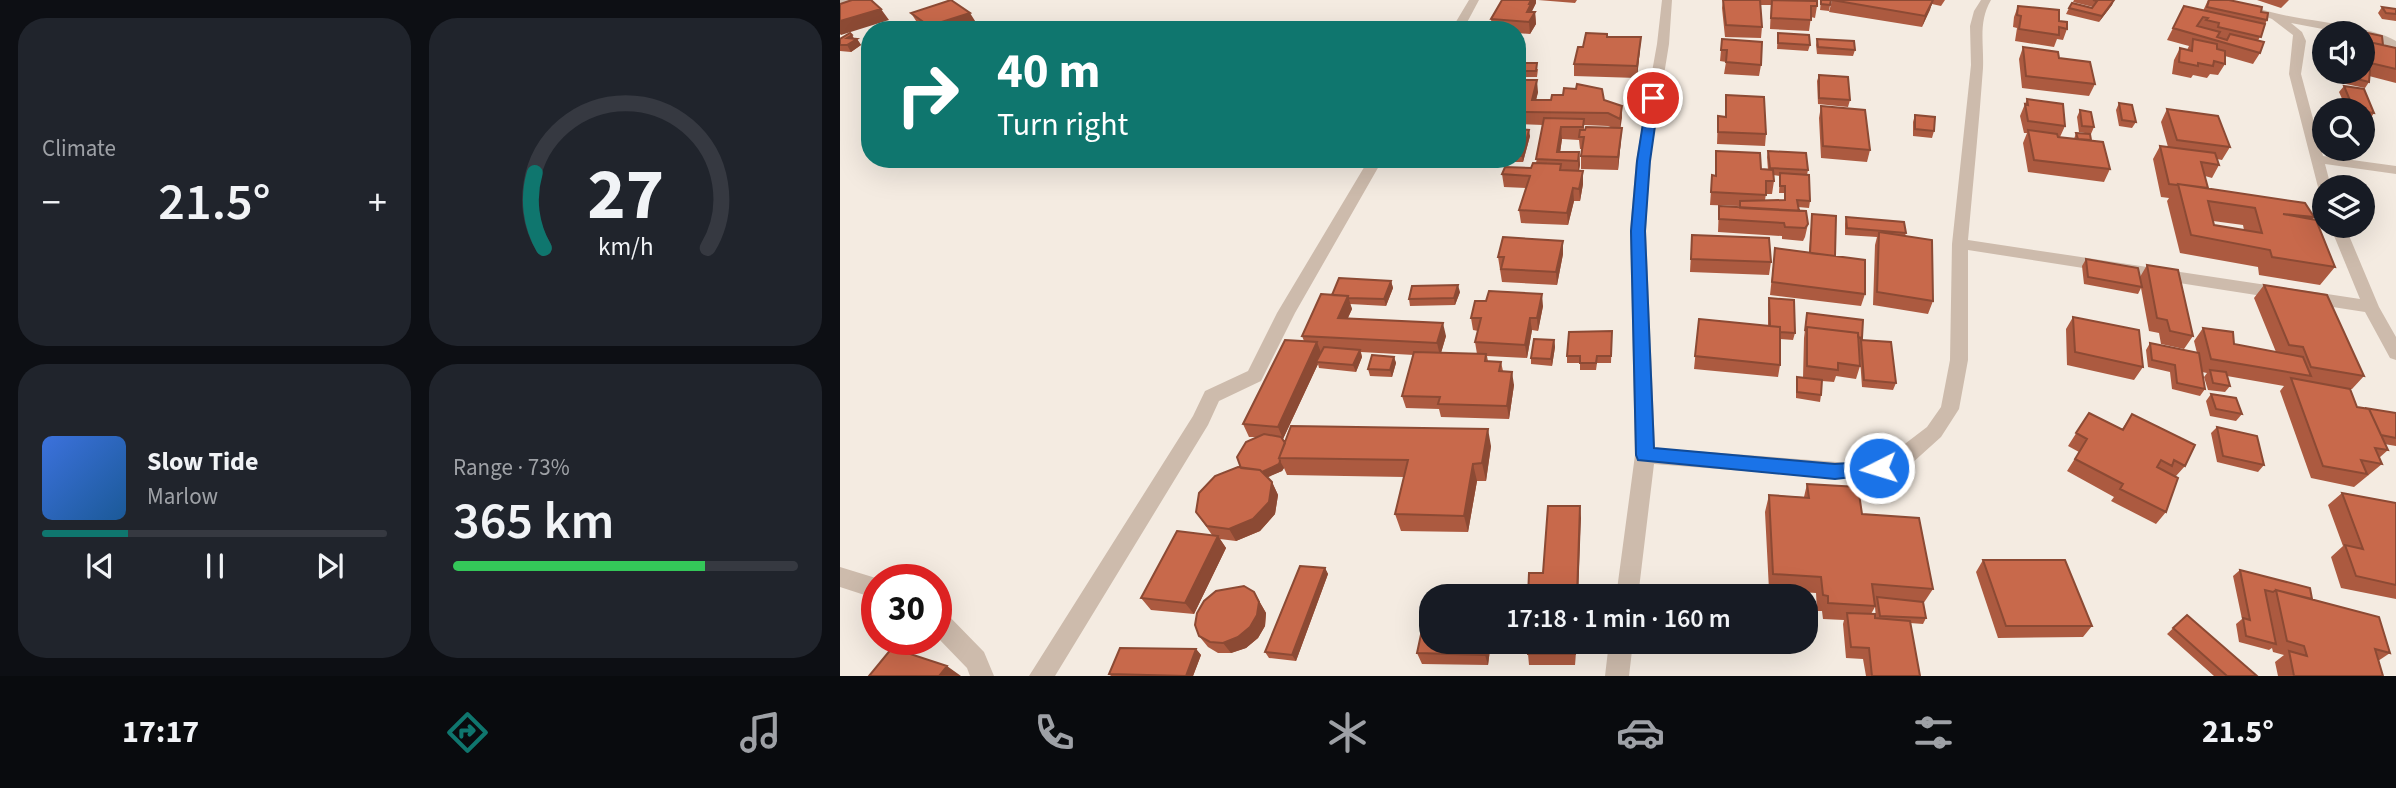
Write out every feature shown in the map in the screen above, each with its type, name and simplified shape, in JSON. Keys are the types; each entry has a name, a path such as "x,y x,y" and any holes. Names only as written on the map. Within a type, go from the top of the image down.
{"street":[{"path":"840,4 850,0"},
{"path":"1462,21 1474,0"},
{"path":"1629,584 1645,455 1638,231 1643,161 1663,44 1667,0"},
{"path":"1645,455 1835,471 1879,468 1904,458 1934,432 1950,409 1954,394 1958,360 1960,244 1977,65 1976,26 1979,11 1986,0"},
{"path":"2227,0 2276,17 2312,24"},
{"path":"2276,17 2293,28 2300,40 2295,74 2312,140"},
{"path":"2375,37 2396,46"},
{"path":"2331,161 2396,170"},
{"path":"1041,676 1200,420 1212,396 1255,376 1286,313 1371,168"},
{"path":"2343,238 2371,307 2396,353"},
{"path":"1960,244 2371,307"},
{"path":"840,577 861,584"},
{"path":"952,635 976,660 982,676"},
{"path":"1617,676 1620,654"}],"building":[{"path":"852,0 871,0 881,9 840,21 840,4"},
{"path":"951,0 970,13 945,21 922,21 911,13"},
{"path":"1502,0 1531,0 1527,12 1535,12 1529,22 1491,19"},
{"path":"1723,0 1760,0 1762,27 1726,25"},
{"path":"1772,0 1817,1 1817,6 1811,6 1811,20 1771,18"},
{"path":"1821,0 1831,0 1830,5 1821,4"},
{"path":"1832,0 1933,0 1925,16"},
{"path":"2093,0 2114,0 2102,16 2069,8 2072,3 2092,8 2097,1"},
{"path":"2209,0 2229,0 2262,7 2261,12 2268,13 2267,20 2207,7"},
{"path":"2018,6 2059,10 2059,21 2067,22 2067,29 2059,27 2059,35 2019,29 2021,16 2017,15"},
{"path":"2184,6 2265,24 2261,37 2218,27 2219,23 2203,17 2197,26 2220,32 2217,37 2227,40 2230,34 2264,42 2260,53 2173,28"},
{"path":"2382,7 2396,9 2396,14 2386,13"},
{"path":"850,33 852,35 847,38 857,39 847,45 840,45 840,39"},
{"path":"1586,33 1607,34 1607,37 1641,37 1637,66 1574,64 1578,47 1583,47"},
{"path":"1778,33 1809,35 1810,45 1778,43"},
{"path":"2375,34 2382,36 2383,45 2375,43"},
{"path":"1722,39 1762,42 1761,65 1726,62 1727,50 1721,50"},
{"path":"1817,39 1854,41 1855,50 1818,47"},
{"path":"2193,39 2217,44 2217,49 2225,51 2225,64 2214,61 2213,66 2198,63 2198,66 2179,62 2180,48 2192,51"},
{"path":"2375,43 2396,48 2396,69 2375,64"},
{"path":"2023,47 2058,52 2059,58 2090,62 2095,84 2026,76"},
{"path":"1526,63 1537,63 1536,71 1526,71"},
{"path":"1819,75 1848,77 1850,100 1819,98"},
{"path":"1526,80 1537,80 1532,100 1551,100 1552,95 1563,95 1564,88 1576,89 1577,84 1602,89 1604,100 1622,106 1620,119 1608,113 1526,112"},
{"path":"2344,86 2364,89 2368,98 2349,98"},
{"path":"1726,95 1764,97 1766,134 1718,132 1718,116 1726,117"},
{"path":"2027,99 2063,104 2065,126 2028,121 2025,104 2028,105"},
{"path":"2119,103 2132,105 2136,122 2122,120"},
{"path":"1821,106 1865,110 1870,150 1823,146"},
{"path":"2167,109 2218,116 2230,147 2177,140"},
{"path":"2080,110 2091,112 2094,127 2082,126"},
{"path":"1915,115 1935,117 1934,131 1915,129"},
{"path":"1544,118 1584,119 1583,127 1561,127 1557,152 1579,152 1578,161 1536,159"},
{"path":"1586,127 1622,128 1618,157 1581,156 1584,137 1579,137 1580,130 1585,130"},
{"path":"2028,130 2057,134 2058,137 2103,142 2110,169 2034,160"},
{"path":"2076,133 2090,134 2091,140 2078,139"},
{"path":"2160,146 2215,153 2219,165 2201,162 2208,188 2169,184"},
{"path":"1716,151 1760,153 1761,169 1773,170 1774,181 1766,181 1766,195 1711,192 1712,175 1716,176"},
{"path":"1768,151 1806,153 1808,170 1770,168"},
{"path":"1533,163 1561,164 1560,170 1583,171 1579,189 1573,188 1567,213 1519,210 1530,176 1502,174 1505,168 1531,168"},
{"path":"1780,173 1809,175 1810,201 1797,200 1799,211 1740,208 1740,201 1785,200 1785,186 1780,186"},
{"path":"2178,184 2305,203 2312,217 2283,214 2312,219 2312,238 2323,238 2335,267 2272,257 2270,250 2191,235","holes":["2208,201 2255,208 2262,233 2214,225"]},
{"path":"1719,206 1806,211 1808,224 1805,228 1785,227 1784,223 1719,219"},
{"path":"1812,214 1836,216 1835,256 1810,253"},
{"path":"1846,217 1904,222 1906,233 1847,228"},
{"path":"1879,232 1932,240 1933,301 1877,292"},
{"path":"1692,235 1769,238 1771,262 1691,259"},
{"path":"1503,237 1563,241 1556,272 1501,269 1504,257 1498,257"},
{"path":"1775,248 1865,260 1865,294 1772,282"},
{"path":"2086,259 2138,268 2142,287 2088,277"},
{"path":"2147,265 2178,270 2193,336 2170,331 2167,320 2157,318"},
{"path":"1339,278 1391,281 1384,299 1348,298 1332,295"},
{"path":"1458,285 1454,298 1409,299 1412,286"},
{"path":"2264,285 2327,295 2364,376 2311,367 2303,347 2289,345"},
{"path":"1489,291 1542,294 1537,318 1530,318 1525,345 1475,342 1481,318 1471,318 1475,301 1486,301"},
{"path":"1321,294 1348,296 1338,318 1443,323 1437,343 1302,336"},
{"path":"1769,298 1794,300 1795,333 1780,332 1780,327 1770,326"},
{"path":"1807,313 1863,320 1862,338 1858,337 1858,333 1807,327 1805,331"},
{"path":"2073,317 2139,330 2143,367 2075,352"},
{"path":"1699,319 1780,327 1780,365 1695,356"},
{"path":"1807,327 1858,333 1860,366 1838,363 1838,370 1807,366"},
{"path":"2203,328 2233,332 2234,344 2303,357 2311,376 2211,359"},
{"path":"1612,331 1611,356 1597,356 1596,363 1580,363 1580,356 1567,356 1569,332"},
{"path":"1534,339 1554,340 1551,359 1531,358"},
{"path":"1285,340 1317,342 1278,427 1243,424"},
{"path":"1861,340 1891,342 1896,383 1864,380"},
{"path":"2150,343 2199,353 2205,389 2177,383 2175,365 2152,360"},
{"path":"1324,347 1360,350 1353,365 1316,362"},
{"path":"1414,352 1486,354 1485,361 1501,362 1499,371 1512,372 1507,406 1438,404 1440,397 1402,396"},
{"path":"1372,355 1394,357 1390,370 1368,369"},
{"path":"2210,370 2226,372 2230,386 2213,383"},
{"path":"1797,377 1822,380 1821,395 1797,392"},
{"path":"2291,378 2350,389 2357,407 2369,409 2388,450 2375,448 2382,464 2361,460 2367,474 2323,466"},
{"path":"2211,394 2236,398 2242,414 2216,409"},
{"path":"2365,408 2396,413 2396,438 2381,435 2369,409"},
{"path":"2089,413 2123,430 2132,414 2195,445 2185,466 2174,460 2172,466 2161,460 2157,467 2178,478 2166,512 2120,489 2123,484 2075,459 2087,439 2076,433"},
{"path":"1291,426 1488,429 1482,463 1473,464 1464,516 1395,514 1408,460 1279,458"},
{"path":"2217,427 2257,436 2264,465 2223,456"},
{"path":"1264,434 1281,437 1285,443 1279,464 1262,472 1241,468 1237,457 1246,442"},
{"path":"1238,467 1260,470 1272,482 1269,502 1253,519 1229,529 1207,526 1196,512 1199,493 1215,476"},
{"path":"1807,484 1858,487 1862,514 1919,518 1933,589 1872,584 1875,606 1828,603 1828,596 1823,595 1821,577 1773,574 1769,495 1809,498"},
{"path":"2342,493 2396,503 2396,585 2356,576 2345,545 2363,549"},
{"path":"1548,506 1580,506 1577,584 1529,584 1529,573 1543,573"},
{"path":"1177,531 1218,536 1185,603 1141,598"},
{"path":"1983,560 2065,560 2092,626 2006,626"},
{"path":"1300,566 1325,568 1292,655 1265,652"},
{"path":"2240,570 2310,588 2312,599 2265,590 2276,644 2246,636 2243,618 2250,620"},
{"path":"1244,586 1254,592 1259,602 1257,615 1250,627 1238,637 1223,643 1210,642 1199,636 1195,625 1197,613 1204,601 1216,591"},
{"path":"2276,590 2379,617 2390,653 2375,649 2383,676 2294,676 2289,651 2307,656 2304,646 2287,641"},
{"path":"1877,597 1923,602 1926,618 1880,616"},
{"path":"1847,613 1875,614 1875,618 1910,621 1920,676 1872,676 1869,648 1851,647"},
{"path":"2187,615 2257,676 2227,676 2173,628"},
{"path":"1120,648 1196,649 1186,676 1109,674"},
{"path":"886,655 913,655 947,666 939,676 869,676"}],"route":[{"path":"1653,98 1643,161 1638,231 1645,455 1835,471 1879,468"}]}
